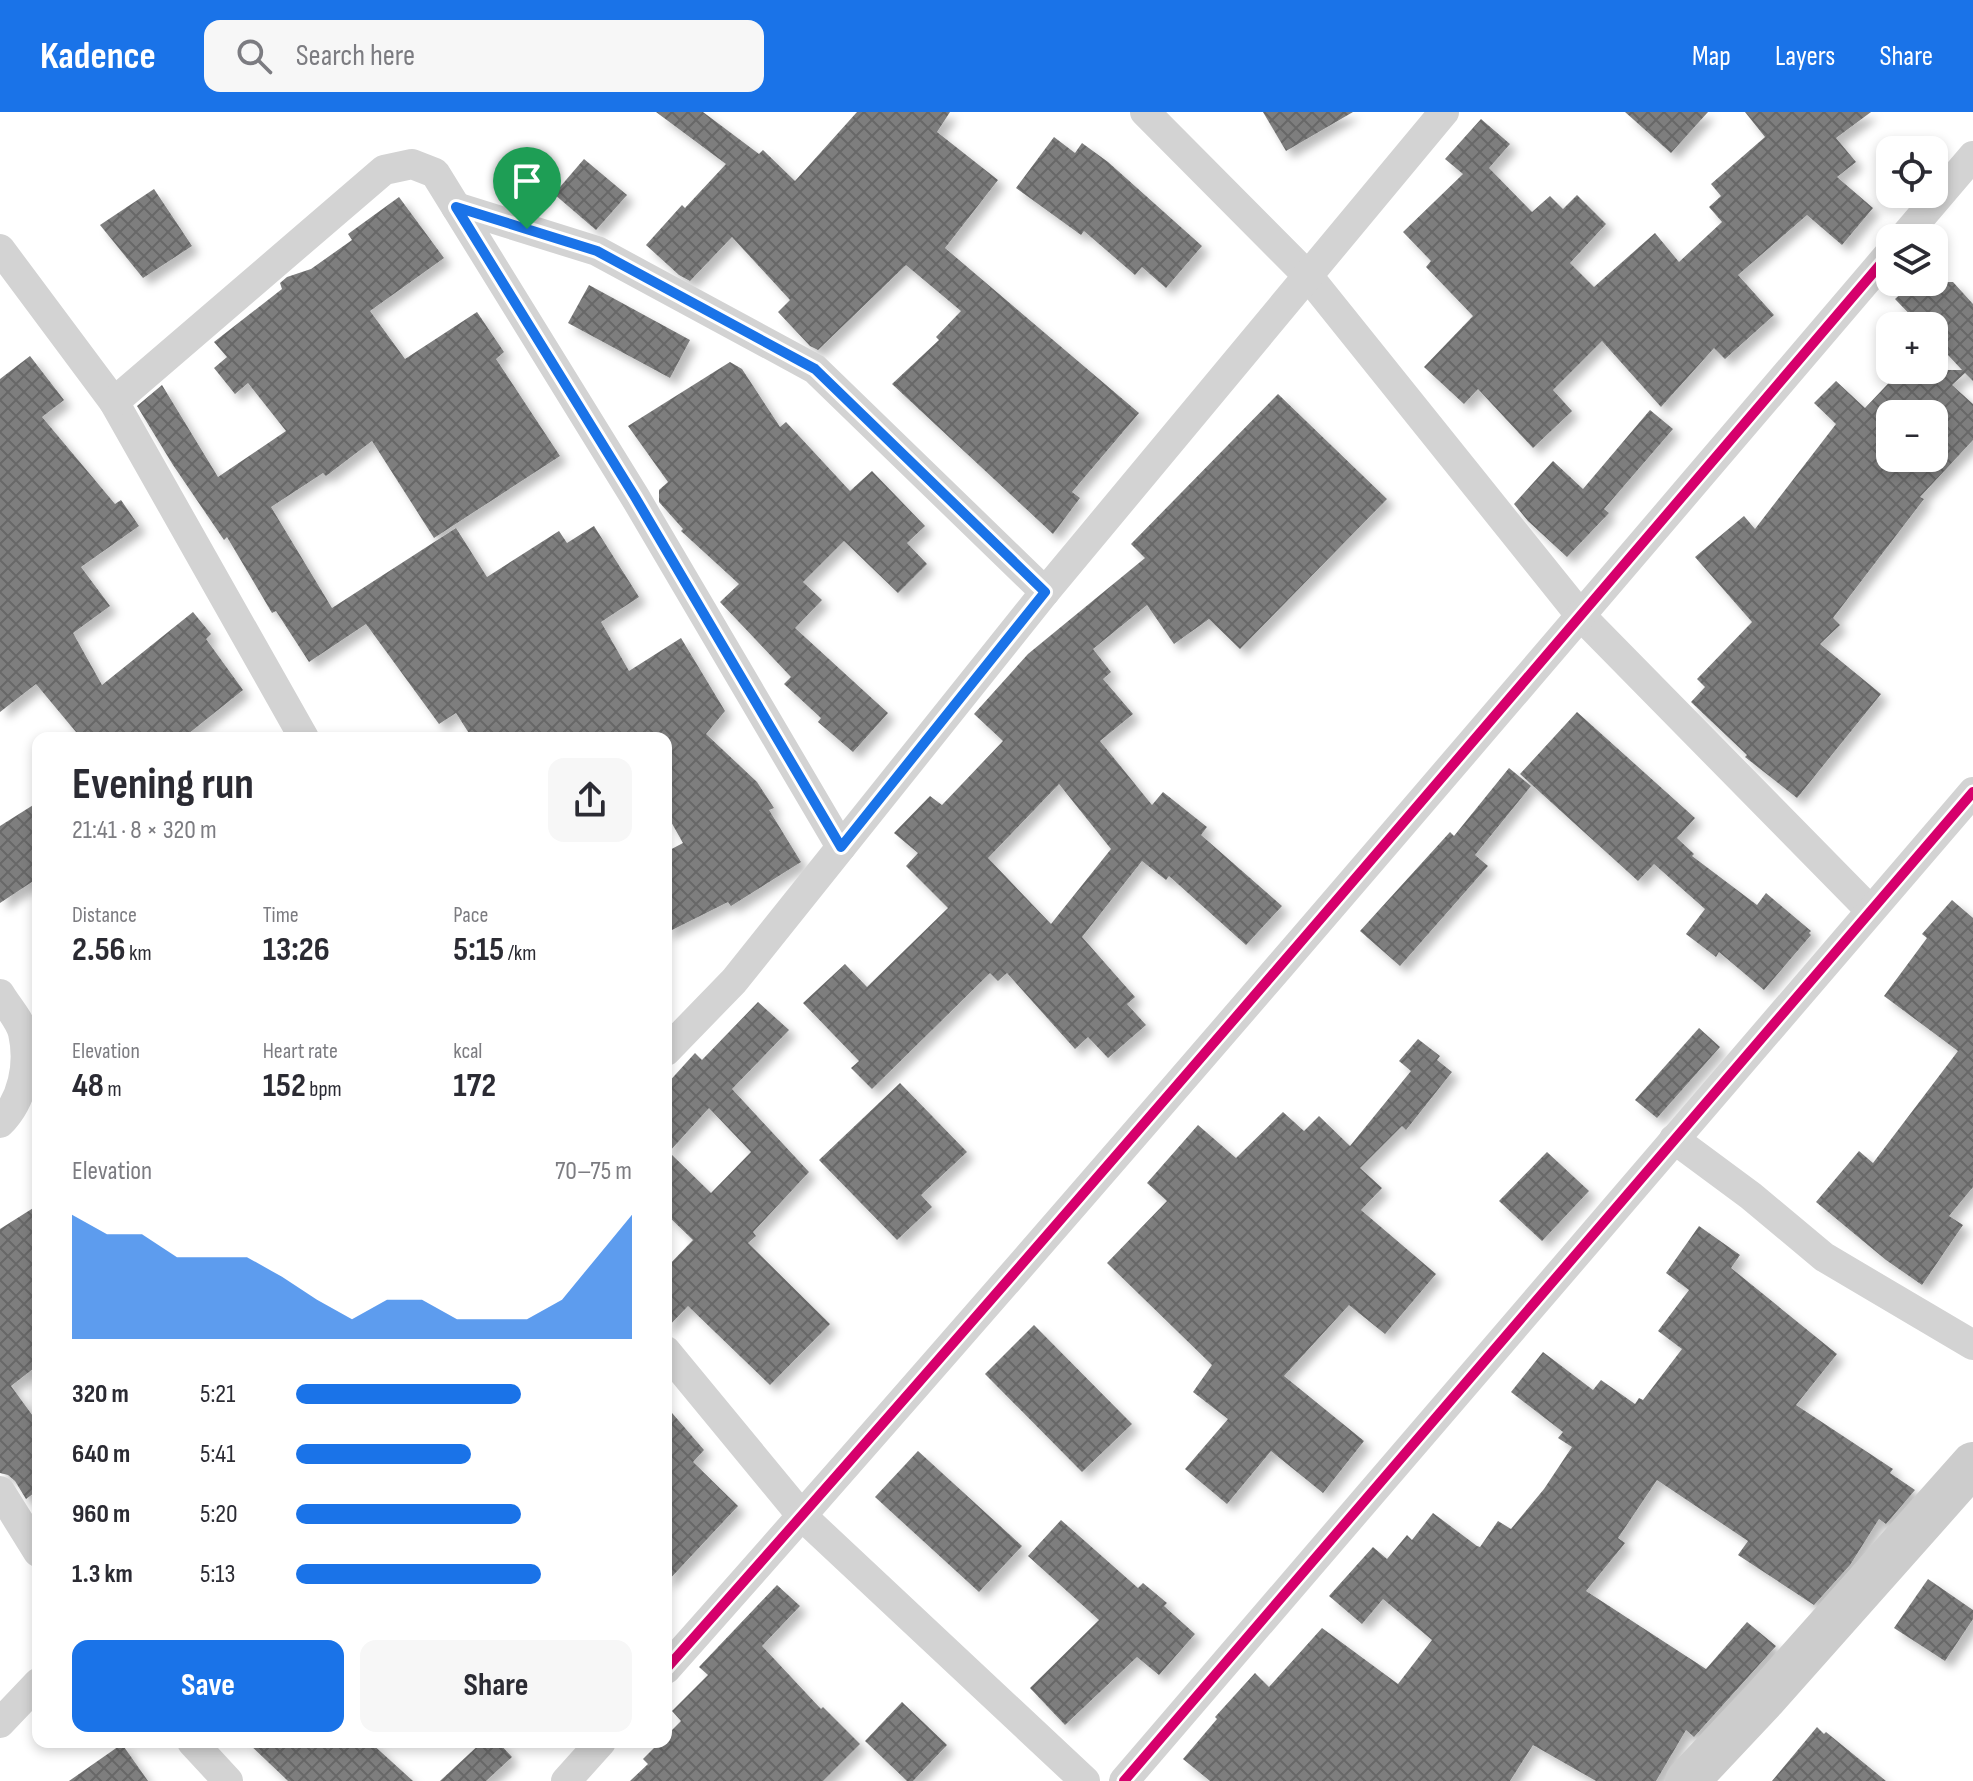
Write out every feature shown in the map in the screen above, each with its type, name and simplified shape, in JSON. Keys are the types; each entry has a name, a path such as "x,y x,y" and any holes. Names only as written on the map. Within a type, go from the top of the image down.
{"street":[{"path":"1145,112 1308,276 1581,616 1870,910"},
{"path":"672,1045 734,981 1045,592 1444,112"},
{"path":"1915,224 1973,156"},
{"path":"114,402 384,170 412,164 435,173 635,497 841,847"},
{"path":"456,207 597,251 815,369 1045,592"},
{"path":"0,249 114,402 301,732"},
{"path":"672,1662 1581,616 1876,269"},
{"path":"1124,1781 1973,792"},
{"path":"0,994 23,1031 26,1074 11,1112 0,1123"},
{"path":"1674,1139 1751,1196 1824,1257 1973,1345"},
{"path":"672,1358 802,1516 1085,1781"},
{"path":"1687,1781 1973,1464"},
{"path":"0,1491 32,1542"},
{"path":"0,1723 32,1689"},
{"path":"198,1748 228,1781"},
{"path":"566,1781 596,1748"}],"building":[{"path":"656,112 703,112 759,154 763,150 795,181 857,112 950,112 937,132 998,180 945,248 1139,413 1072,492 1080,498 1053,534 892,384 939,340 936,337 961,311 906,265 818,350 810,346 778,312 790,300 732,237 690,281 646,245 682,205 685,208 726,164"},
{"path":"1263,112 1353,112 1286,151"},
{"path":"1625,112 1708,112 1671,153"},
{"path":"1745,112 1871,112 1836,138 1856,162 1837,177 1873,208 1842,245 1807,215 1738,275 1774,315 1725,359 1714,348 1661,407 1602,341 1553,390 1572,411 1533,448 1478,389 1464,404 1424,367 1473,316 1426,267 1431,261 1403,232 1463,174 1445,159 1481,119 1510,144 1489,168 1532,212 1550,196 1563,209 1577,195 1606,224 1570,263 1594,287 1655,233 1679,262 1722,222 1709,207 1721,196 1711,184 1765,137"},
{"path":"1054,137 1075,153 1082,143 1108,162 1202,246 1166,288 1142,267 1135,275 1084,231 1081,235 1016,188"},
{"path":"584,159 627,195 596,230 554,194"},
{"path":"154,189 192,246 143,278 100,225"},
{"path":"399,197 444,258 370,311 405,359 477,312 504,352 496,359 560,456 434,538 372,441 326,476 323,473 271,507 332,608 456,528 487,577 559,531 567,543 594,526 639,597 601,622 629,671 681,638 725,711 706,734 757,782 774,808 769,810 801,862 731,906 728,902 672,930 672,849 683,843 672,824 672,732 468,732 456,713 439,724 366,624 309,662 276,611 272,613 227,537 224,540 137,406 162,385 218,477 286,431 248,383 235,394 214,368 227,357 214,342 282,289 280,283 287,277 311,269 352,240 348,234"},
{"path":"1948,282 1953,282 1973,304 1973,381 1965,373 1952,385 1973,404 1973,440 1948,467 1948,400 1876,400 1876,472 1943,472 1920,497 1924,499 1833,618 1840,625 1820,644 1881,694 1797,798 1745,757 1747,755 1691,702 1705,687 1697,679 1752,622 1695,557 1744,516 1755,529 1836,424 1814,403 1836,381 1865,408 1888,384 1948,384 1948,370 1962,370 1948,355 1948,312 1908,312 1895,299 1898,296 1948,296"},
{"path":"589,285 690,340 670,378 568,323"},
{"path":"30,356 64,400 42,417 115,504 121,500 139,526 81,567 110,606 73,633 102,685 193,612 211,634 206,639 243,690 190,732 76,732 36,684 0,712 0,379"},
{"path":"730,362 742,369 780,427 786,422 850,491 872,471 925,526 907,543 927,564 898,593 844,541 803,582 822,600 795,628 888,713 853,752 818,722 821,718 784,684 791,677 720,602 739,584 681,531 683,529 659,502 659,490 668,482 628,426"},
{"path":"1278,394 1387,499 1240,649 1209,619 1174,644 1147,605 1093,649 1111,672 1103,679 1133,714 1100,741 1152,805 1163,792 1207,827 1201,835 1282,906 1246,945 1169,876 1166,880 1142,861 1082,937 1135,997 1127,1004 1146,1025 1108,1058 1088,1037 1075,1049 1007,973 998,981 990,973 872,1089 851,1068 859,1061 803,1003 845,964 867,987 948,908 906,866 918,853 894,833 930,796 942,805 1003,741 974,714 1028,654 1145,558 1131,544","holes":["1059,784 1111,849 1051,924 988,858"]},
{"path":"1650,410 1673,429 1604,509 1609,513 1567,557 1514,504 1553,461 1583,489"},
{"path":"1577,712 1695,818 1677,838 1694,854 1692,856 1757,905 1766,893 1811,931 1811,935 1764,990 1719,952 1716,957 1686,934 1705,909 1654,864 1638,881 1520,774"},
{"path":"1509,768 1531,786 1475,855 1488,866 1400,966 1360,931 1450,832 1454,836"},
{"path":"32,806 32,882 0,903 0,826"},
{"path":"1952,900 1973,918 1973,1187 1949,1216 1963,1225 1922,1285 1886,1260 1816,1202 1859,1151 1873,1163 1958,1051 1884,996 1927,938 1922,934"},
{"path":"758,1002 789,1030 732,1089 809,1172 753,1232 756,1236 748,1243 830,1324 770,1385 688,1306 672,1323 672,1262 693,1240 672,1220 672,1155 711,1193 751,1152 709,1108 672,1149 672,1078 695,1053 702,1060"},
{"path":"1699,1028 1720,1047 1657,1118 1635,1100"},
{"path":"1418,1039 1440,1056 1437,1060 1452,1072 1406,1130 1402,1126 1360,1168 1382,1188 1361,1210 1436,1274 1385,1334 1349,1305 1284,1376 1364,1441 1323,1493 1271,1451 1227,1504 1185,1469 1228,1419 1193,1392 1212,1365 1107,1263 1167,1201 1147,1183 1198,1125 1236,1158 1283,1112 1304,1131 1319,1116 1350,1146 1411,1071 1399,1061"},
{"path":"900,1083 967,1152 921,1195 932,1207 897,1240 819,1160"},
{"path":"1547,1152 1589,1191 1542,1241 1499,1201"},
{"path":"32,1209 32,1370 11,1386 32,1415 32,1494 26,1499 15,1481 0,1473 0,1229"},
{"path":"1699,1226 1740,1255 1731,1268 1837,1354 1796,1405 1893,1469 1890,1473 1915,1490 1886,1524 1879,1519 1850,1565 1814,1605 1738,1555 1748,1541 1657,1480 1618,1538 1625,1543 1586,1591 1706,1669 1747,1622 1776,1646 1694,1737 1686,1730 1656,1781 1596,1781 1533,1745 1510,1781 1210,1781 1183,1759 1217,1719 1215,1717 1255,1673 1269,1687 1322,1628 1398,1684 1432,1640 1383,1599 1362,1624 1329,1596 1373,1547 1387,1559 1407,1535 1412,1540 1433,1513 1480,1547 1498,1521 1511,1529 1544,1489 1572,1447 1558,1438 1563,1432 1511,1392 1543,1352 1593,1390 1601,1380 1635,1404 1639,1398 1643,1400 1682,1349 1658,1331 1689,1290 1666,1273"},
{"path":"1034,1325 1132,1424 1082,1472 985,1374"},
{"path":"672,1413 704,1450 693,1462 738,1506 672,1577"},
{"path":"918,1451 1022,1546 979,1592 875,1497"},
{"path":"1061,1520 1138,1588 1143,1583 1167,1603 1164,1606 1195,1634 1159,1675 1137,1657 1065,1725 1030,1688 1099,1620 1028,1556"},
{"path":"1928,1579 1973,1610 1973,1619 1945,1661 1894,1628"},
{"path":"777,1585 800,1606 762,1646 821,1709 823,1707 860,1744 823,1781 630,1781 648,1764 643,1759 654,1748 672,1748 672,1730 681,1721 672,1711 708,1675 699,1667"},
{"path":"902,1702 947,1745 913,1781 907,1781 865,1741"},
{"path":"1817,1727 1824,1734 1826,1732 1886,1781 1772,1781"},
{"path":"116,1748 125,1748 148,1781 69,1781"},
{"path":"253,1748 377,1748 413,1781 288,1781"},
{"path":"476,1748 504,1748 512,1757 486,1781 440,1781"}],"cycle path":[{"path":"672,1662 1128,1141 1876,269"},
{"path":"1124,1781 1973,792"}],"route":[{"path":"456,207 527,229 597,251 815,369 1045,592 841,847 635,497 456,207"}]}
